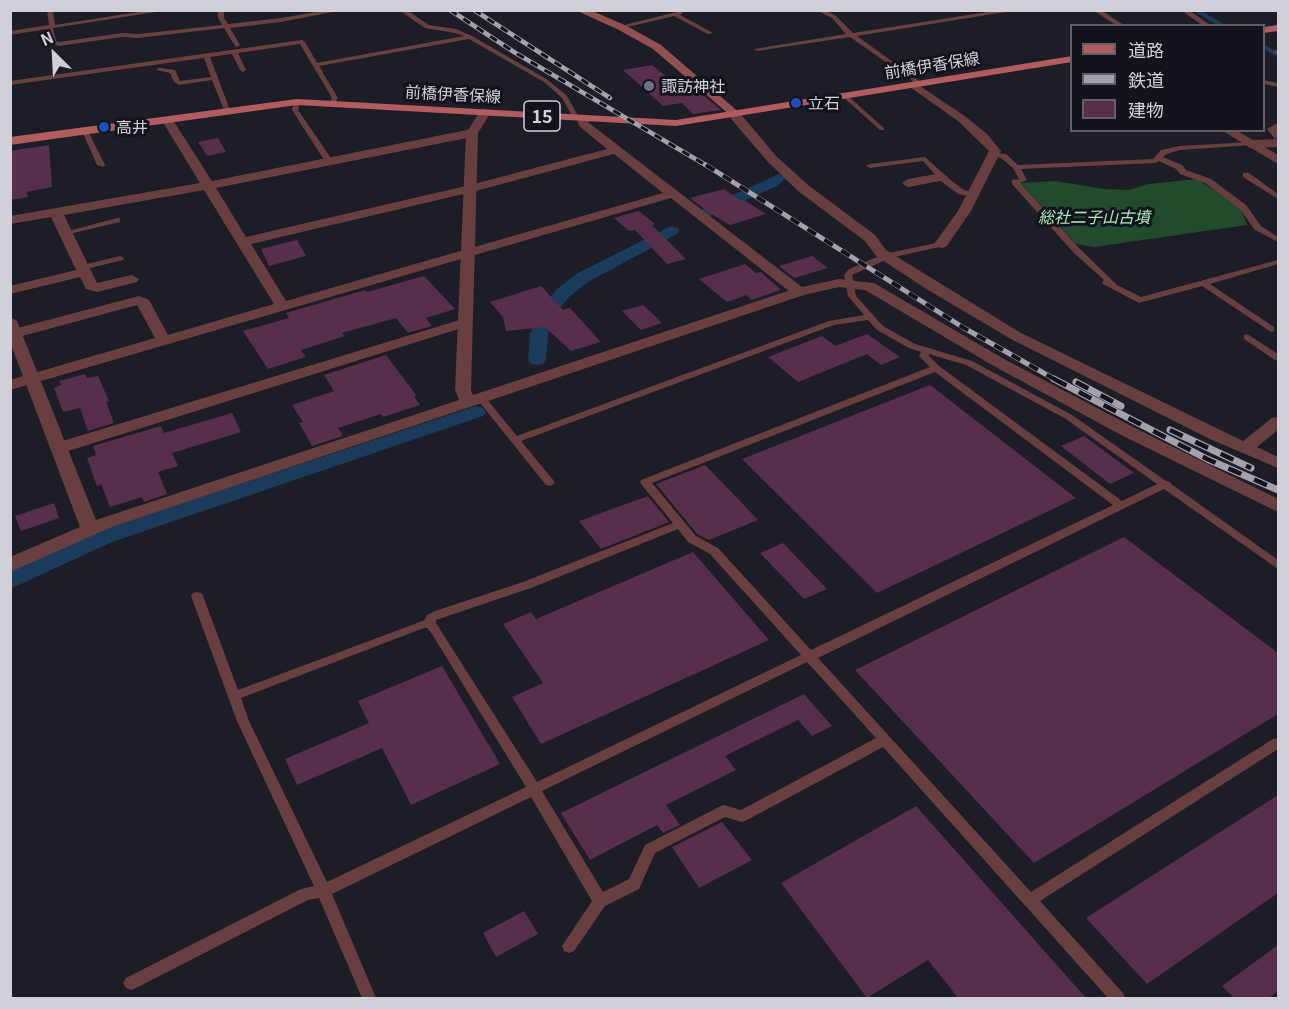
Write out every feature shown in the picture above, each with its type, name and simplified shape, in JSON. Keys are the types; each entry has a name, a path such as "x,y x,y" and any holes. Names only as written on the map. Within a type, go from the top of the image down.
{"main road":[{"path":"580,10 620,27 664,52 735,114"},
{"name":"前橋伊香保線","path":"10,141 297,102 676,123 1070,60"}],"street":[{"path":"917,84 992,146 995,155 964,211 941,244"},
{"path":"475,401 463,390 472,188 472,133 486,112"},
{"path":"735,114 736,118 790,176 870,238 878,250 958,303 1016,336 1278,463"},
{"path":"578,118 799,292"},
{"path":"167,119 282,306"},
{"path":"1278,127 1273,129 1278,135"},
{"path":"1230,132 1278,160"},
{"path":"10,219 207,186 472,133"},
{"path":"1250,144 1278,143"},
{"path":"243,242 472,188 616,150"},
{"path":"908,183 942,177"},
{"path":"10,385 672,194"},
{"path":"58,212 57,216 65,233 94,288 132,279"},
{"path":"10,290 83,270"},
{"path":"10,565 90,528 799,292 848,282 864,284 876,289 998,362 1129,432 1278,506"},
{"path":"90,528 13,327 139,300 144,303 164,340"},
{"path":"59,448 466,322"},
{"path":"1244,448 1278,422"}],"lane":[{"path":"50,10 53,42 58,44 119,35 138,36 297,18 340,10"},
{"path":"10,33 166,10"},
{"path":"221,10 221,18 243,70"},
{"path":"402,10 431,29 456,31 470,37 556,88 568,101 578,118"},
{"path":"819,10 834,17 851,35 917,84"},
{"path":"757,49 1014,10"},
{"path":"1096,10 1119,24"},
{"path":"1184,10 1205,24"},
{"path":"620,27 676,12 710,33"},
{"path":"315,64 470,37"},
{"path":"10,83 206,55 235,48 302,42 335,98 332,103"},
{"path":"206,55 227,110"},
{"path":"159,70 173,71 179,83 214,78"},
{"path":"845,96 882,129"},
{"path":"297,102 296,110 329,161"},
{"path":"85,131 101,165"},
{"path":"1016,167 1155,161 1164,152 1180,148 1250,144"},
{"path":"995,155 1003,156 1016,167 1023,180 1015,182 1077,251 1110,284 1139,300 1278,262"},
{"path":"1159,158 1179,167 1183,172 1208,180 1243,207 1258,228 1278,240"},
{"path":"870,166 925,159 961,192 972,195"},
{"path":"1246,175 1278,197"},
{"path":"65,233 117,220"},
{"path":"941,244 887,256 852,271 848,275 852,296 888,334 926,351 969,363 1069,417 1278,565"},
{"path":"83,270 120,258"},
{"path":"1203,283 1271,329"},
{"path":"515,440 832,323 870,317"},
{"path":"1247,336 1278,358"},
{"path":"926,351 924,356 936,368 1121,506"},
{"path":"936,368 645,482 692,539 714,551 1118,999"},
{"path":"475,401 515,440 550,483"},
{"path":"131,983 306,894 323,891 1166,484"},
{"path":"430,624 431,618 439,614 527,585 680,525"},
{"path":"197,596 234,696 323,891 369,999"},
{"path":"234,696 423,624 430,624 534,789 600,901"},
{"path":"568,946 600,901 634,884 650,849 724,811 742,816 884,740"},
{"path":"1029,900 1278,743"}],"green space":[{"name":"総社二子山古墳","path":"1197,179 1240,207 1247,225 1094,247 1076,244 1020,183 1055,181 1104,189 1129,190 1148,184"}],"building":[{"path":"652,65 668,78 681,76 721,110 693,114 682,103 663,106 623,70"},
{"path":"218,138 226,152 207,156 198,142"},
{"path":"49,145 52,187 27,192 28,197 10,200 10,151"},
{"path":"724,189 766,214 730,225 690,198"},
{"path":"639,211 655,224 652,225 686,259 667,264 635,230 629,231 614,218"},
{"path":"297,240 306,256 269,266 261,249"},
{"path":"812,256 828,268 794,278 779,266"},
{"path":"745,264 756,273 761,272 781,290 751,300 747,295 727,302 699,279"},
{"path":"424,276 455,309 426,318 432,326 408,333 396,318 342,333 345,336 301,350 306,357 268,369 243,331 289,318 286,313"},
{"path":"541,286 563,310 570,308 601,342 571,351 545,327 506,331 503,317 490,302"},
{"path":"643,305 662,323 641,330 622,311"},
{"path":"867,334 900,357 881,365 867,354 798,382 768,357 822,336 835,346"},
{"path":"386,355 416,395 414,396 420,405 383,417 381,414 338,428 343,436 312,446 299,423 303,422 292,405 334,391 324,375"},
{"path":"85,374 87,378 98,376 109,401 106,402 114,423 88,431 80,408 63,412 54,388 61,385 59,381"},
{"path":"930,385 1076,498 877,593 742,459"},
{"path":"232,413 241,432 172,453 178,466 158,472 167,494 144,502 142,497 110,507 101,484 97,486 87,458 96,455 93,446 161,426 164,433"},
{"path":"1084,436 1134,473 1110,484 1061,446"},
{"path":"705,465 758,520 709,540 697,534 656,484"},
{"path":"648,496 669,522 601,549 579,521"},
{"path":"54,503 59,518 21,531 15,516"},
{"path":"1124,537 1278,653 1278,714 1034,863 855,670"},
{"path":"783,543 827,589 804,599 760,553"},
{"path":"693,552 769,640 541,744 512,697 543,683 503,624 531,612 536,619"},
{"path":"442,666 500,764 411,805 382,748 297,785 285,759 369,723 358,701"},
{"path":"804,694 832,726 812,736 798,720 725,756 736,770 666,805 680,825 663,833 657,825 590,860 561,813"},
{"path":"1278,795 1278,893 1147,984 1086,918"},
{"path":"916,806 1087,999 959,999 928,960 867,998 781,883"},
{"path":"722,822 752,860 699,888 672,847"},
{"path":"524,911 538,934 496,957 483,933"},
{"path":"1278,945 1278,991 1268,999 1235,999 1222,986"}],"waterway":[{"path":"1196,10 1220,24"},
{"path":"1265,48 1278,55"},
{"path":"703,214 779,178"},
{"path":"537,360 539,334 548,312 563,293 582,278 671,231"},
{"path":"10,581 104,537 476,412"}],"railway":[{"path":"450,10 514,52 709,167"},
{"path":"474,10 610,98"},
{"path":"706,165 964,328 1056,380"},
{"path":"1054,379 1207,459 1278,490"},
{"path":"1076,382 1121,406"},
{"path":"1170,430 1251,468"}],"place":[{"name":"諏訪神社","path":"649,86"},
{"name":"立石","path":"796,103"},
{"name":"高井","path":"104,127"}]}
